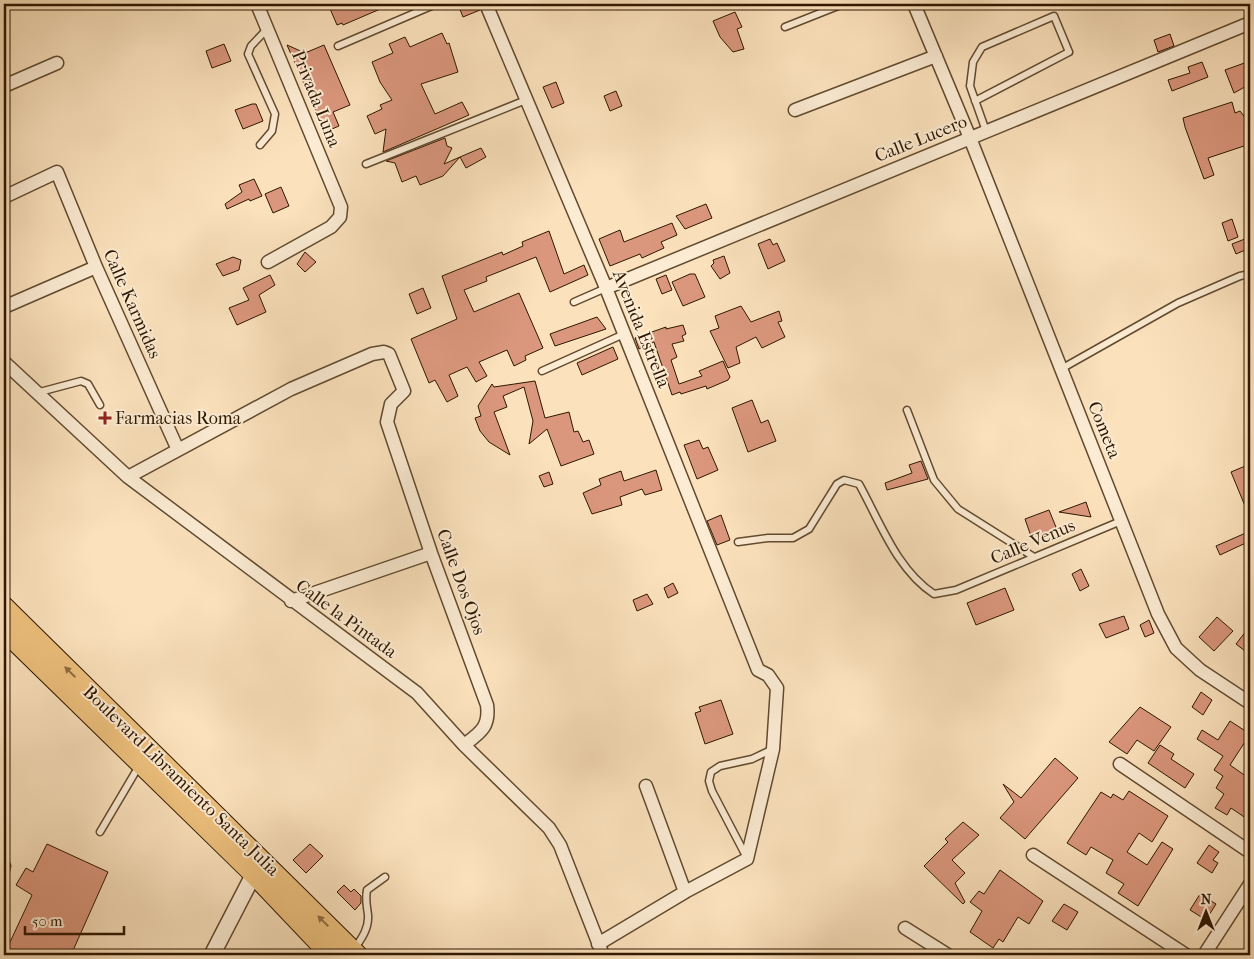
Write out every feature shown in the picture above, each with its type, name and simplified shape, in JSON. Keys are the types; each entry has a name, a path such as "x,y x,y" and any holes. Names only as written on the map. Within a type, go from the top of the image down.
{"main road":[{"name":"Boulevard Libramiento Santa Julia","path":"4,607 11,637 140,764 355,953"},
{"name":"Boulevard Libramiento Santa Julia","path":"11,637 258,867 331,955"}],"street":[{"name":"Privada Luna","path":"257,4 341,207 340,217 331,227 268,262"},
{"name":"Avenida Estrella","path":"486,4 606,288 758,670 768,675 777,688 773,749"},
{"name":"Cometa","path":"914,4 970,138 1158,614 1176,648 1200,670 1250,703"},
{"name":"Calle Lucero","path":"606,288 1250,23"},
{"path":"795,110 936,56"},
{"path":"4,86 56,63"},
{"name":"Calle Karmidas","path":"4,197 57,172 96,267 178,450"},
{"path":"4,307 96,267"},
{"name":"Calle Dos Ojos","path":"178,450 291,389 372,354 384,352 389,354 404,386 404,391 391,404 387,422 431,553 487,706 487,725 482,732 464,745"},
{"name":"Calle la Pintada","path":"4,362 35,394 128,477 291,601 417,693 464,745 540,818 552,834 560,846 600,950"},
{"path":"128,477 178,450"},
{"path":"291,601 431,553"},
{"path":"600,950 685,892 747,859 773,749"},
{"path":"1120,764 1250,852"},
{"path":"646,786 685,892"},
{"path":"1033,855 1186,955"},
{"path":"212,955 258,867"},
{"path":"1204,955 1250,884"},
{"path":"905,928 948,955"}],"lane":[{"path":"338,46 436,4"},
{"path":"786,27 843,4"},
{"path":"975,100 1069,52 1054,16 982,47 973,62 970,86 986,131"},
{"path":"260,145 272,131 275,114 248,54 251,46 268,28"},
{"path":"366,164 526,100"},
{"path":"1061,369 1178,303 1240,276 1250,274"},
{"path":"574,302 606,288"},
{"path":"542,371 624,334"},
{"path":"35,394 81,381 88,384 100,405"},
{"path":"906,410 934,480 958,509 1034,557"},
{"name":"Calle Venus","path":"738,542 768,538 793,538 809,530 837,484 844,480 859,484 901,561 919,584 934,594 956,590 1121,521"},
{"path":"747,859 712,791 709,781 711,772 720,766 752,759 773,749"},
{"path":"100,832 140,764"},
{"path":"4,859 7,866 4,878"},
{"path":"355,953 366,932 368,916 365,901 367,890 385,877"}],"building":[{"path":"328,4 392,4 343,25 342,23 337,25"},
{"path":"467,4 478,4 480,10 463,17 459,7"},
{"path":"735,12 742,27 737,29 744,49 733,52 720,37 713,21"},
{"path":"442,33 447,44 449,43 458,72 421,84 435,114 462,102 469,115 383,152 386,129 375,134 367,116 382,109 380,105 392,100 380,82 372,62 393,53 389,44 405,37 410,47"},
{"path":"1170,34 1174,46 1158,52 1154,40"},
{"path":"224,44 231,61 212,68 206,51"},
{"path":"287,45 305,53 324,45 350,105 333,112 339,126 325,132"},
{"path":"1250,61 1250,84 1234,93 1225,70"},
{"path":"1202,62 1208,77 1172,91 1168,80 1190,73 1188,67"},
{"path":"556,82 564,103 552,108 543,87"},
{"path":"616,91 622,106 610,111 604,96"},
{"path":"1232,102 1235,113 1240,111 1250,124 1250,128 1247,129 1250,140 1246,141 1247,145 1208,158 1214,175 1204,179 1183,118"},
{"path":"256,104 263,121 243,129 235,110"},
{"path":"445,138 447,146 452,148 444,164 460,157 443,176 420,185 416,176 402,182 395,163 386,161"},
{"path":"481,148 486,157 466,168 460,157"},
{"path":"254,179 262,196 250,201 249,199 227,209 225,204 242,192 239,185"},
{"path":"281,187 289,206 273,213 265,194"},
{"path":"706,204 712,218 685,229 676,216"},
{"path":"1232,219 1238,237 1228,241 1222,223"},
{"path":"672,223 677,235 661,242 664,248 642,258 640,254 610,266 599,239 620,230 624,242"},
{"path":"549,231 564,274 584,265 588,275 550,292 536,257 486,277 487,281 464,290 474,312 519,293 543,348 525,356 526,360 514,366 507,350 479,362 487,376 476,382 467,367 449,375 458,396 447,402 435,380 429,383 411,339 457,319 442,276 502,252 503,255 523,246 522,242"},
{"path":"1250,237 1250,248 1236,254 1232,244"},
{"path":"770,239 773,245 777,243 785,261 768,269 758,244"},
{"path":"305,252 316,262 305,272 297,264"},
{"path":"724,256 730,273 720,279 711,266 714,263 713,260"},
{"path":"233,257 241,260 239,270 223,276 216,264"},
{"path":"690,274 695,274 705,297 683,306 672,282"},
{"path":"270,275 275,285 259,295 266,312 237,325 229,308 249,300 243,288"},
{"path":"666,275 672,290 662,294 656,279"},
{"path":"423,288 431,308 417,314 409,294"},
{"path":"741,306 751,322 779,311 782,321 778,322 785,337 762,348 756,337 736,347 740,363 728,368 710,331 719,328 715,316"},
{"path":"597,317 606,329 555,346 550,334"},
{"path":"683,325 686,334 682,336 684,341 672,344 677,357 671,360 679,384 702,376 699,371 723,361 730,377 728,380 707,389 706,386 672,395 654,342 639,349 635,338 666,327 666,329"},
{"path":"613,347 618,359 582,375 577,363"},
{"path":"535,381 545,418 569,412 574,432 578,431 583,442 589,440 594,454 561,466 547,429 529,444 533,421 524,387 503,396 507,407 494,412 510,455 489,442 480,431 475,418 481,416 478,406 492,384 494,387"},
{"path":"752,400 761,423 768,420 776,441 748,452 732,408"},
{"path":"699,440 703,449 708,447 718,470 697,479 684,445"},
{"path":"921,461 928,479 887,490 885,483 912,473 909,465"},
{"path":"1250,464 1250,518 1231,472"},
{"path":"656,470 662,490 645,495 642,489 620,497 622,505 592,514 583,493 601,485 599,479 621,471 624,481"},
{"path":"549,472 553,484 544,487 539,476"},
{"path":"1086,502 1091,517 1059,512"},
{"path":"1049,510 1058,532 1033,542 1025,519"},
{"path":"721,515 730,540 717,545 707,521"},
{"path":"1248,532 1250,541 1220,555 1216,546"},
{"path":"1081,569 1089,586 1080,591 1072,574"},
{"path":"673,583 678,593 668,598 664,588"},
{"path":"1005,588 1014,610 976,625 967,603"},
{"path":"647,594 653,604 637,611 633,600"},
{"path":"1124,616 1129,629 1106,638 1099,624"},
{"path":"1217,617 1233,631 1214,651 1199,637"},
{"path":"1149,620 1154,633 1145,637 1140,625"},
{"path":"1250,626 1250,643 1245,651 1236,644"},
{"path":"1201,692 1212,700 1203,715 1192,707"},
{"path":"721,700 733,734 705,744 695,713 701,711 699,707"},
{"path":"1140,707 1171,727 1154,751 1137,740 1127,754 1109,742"},
{"path":"1230,721 1250,734 1230,765 1250,779 1250,821 1231,808 1227,815 1215,808 1224,794 1216,788 1223,776 1214,770 1223,756 1197,739 1202,730 1218,740"},
{"path":"1160,745 1174,754 1171,759 1194,774 1185,788 1148,763"},
{"path":"1055,758 1078,778 1025,839 1000,818 1014,802 1003,784 1021,798"},
{"path":"1129,791 1168,816 1152,842 1139,833 1127,852 1147,865 1162,842 1173,849 1138,906 1118,893 1124,884 1106,873 1113,860 1091,847 1086,855 1067,843 1101,792 1111,798 1113,794 1123,800"},
{"path":"963,822 979,835 952,860 965,873 955,883 965,902 963,904 924,866 948,842 945,839"},
{"path":"47,844 108,872 71,955 4,955 32,895 16,885 26,868 33,872"},
{"path":"310,844 323,856 306,873 293,860"},
{"path":"1209,845 1219,852 1213,860 1218,863 1212,873 1197,863"},
{"path":"1000,870 1043,901 1029,924 1018,917 1003,942 999,939 993,948 970,932 982,911 970,902 979,891 984,894"},
{"path":"344,885 351,892 354,889 361,896 361,903 355,910 337,892"},
{"path":"1200,894 1216,904 1206,920 1190,910"},
{"path":"1064,904 1078,912 1067,930 1052,921"}],"place":[{"name":"Farmacias Roma","path":"105,418"}]}
